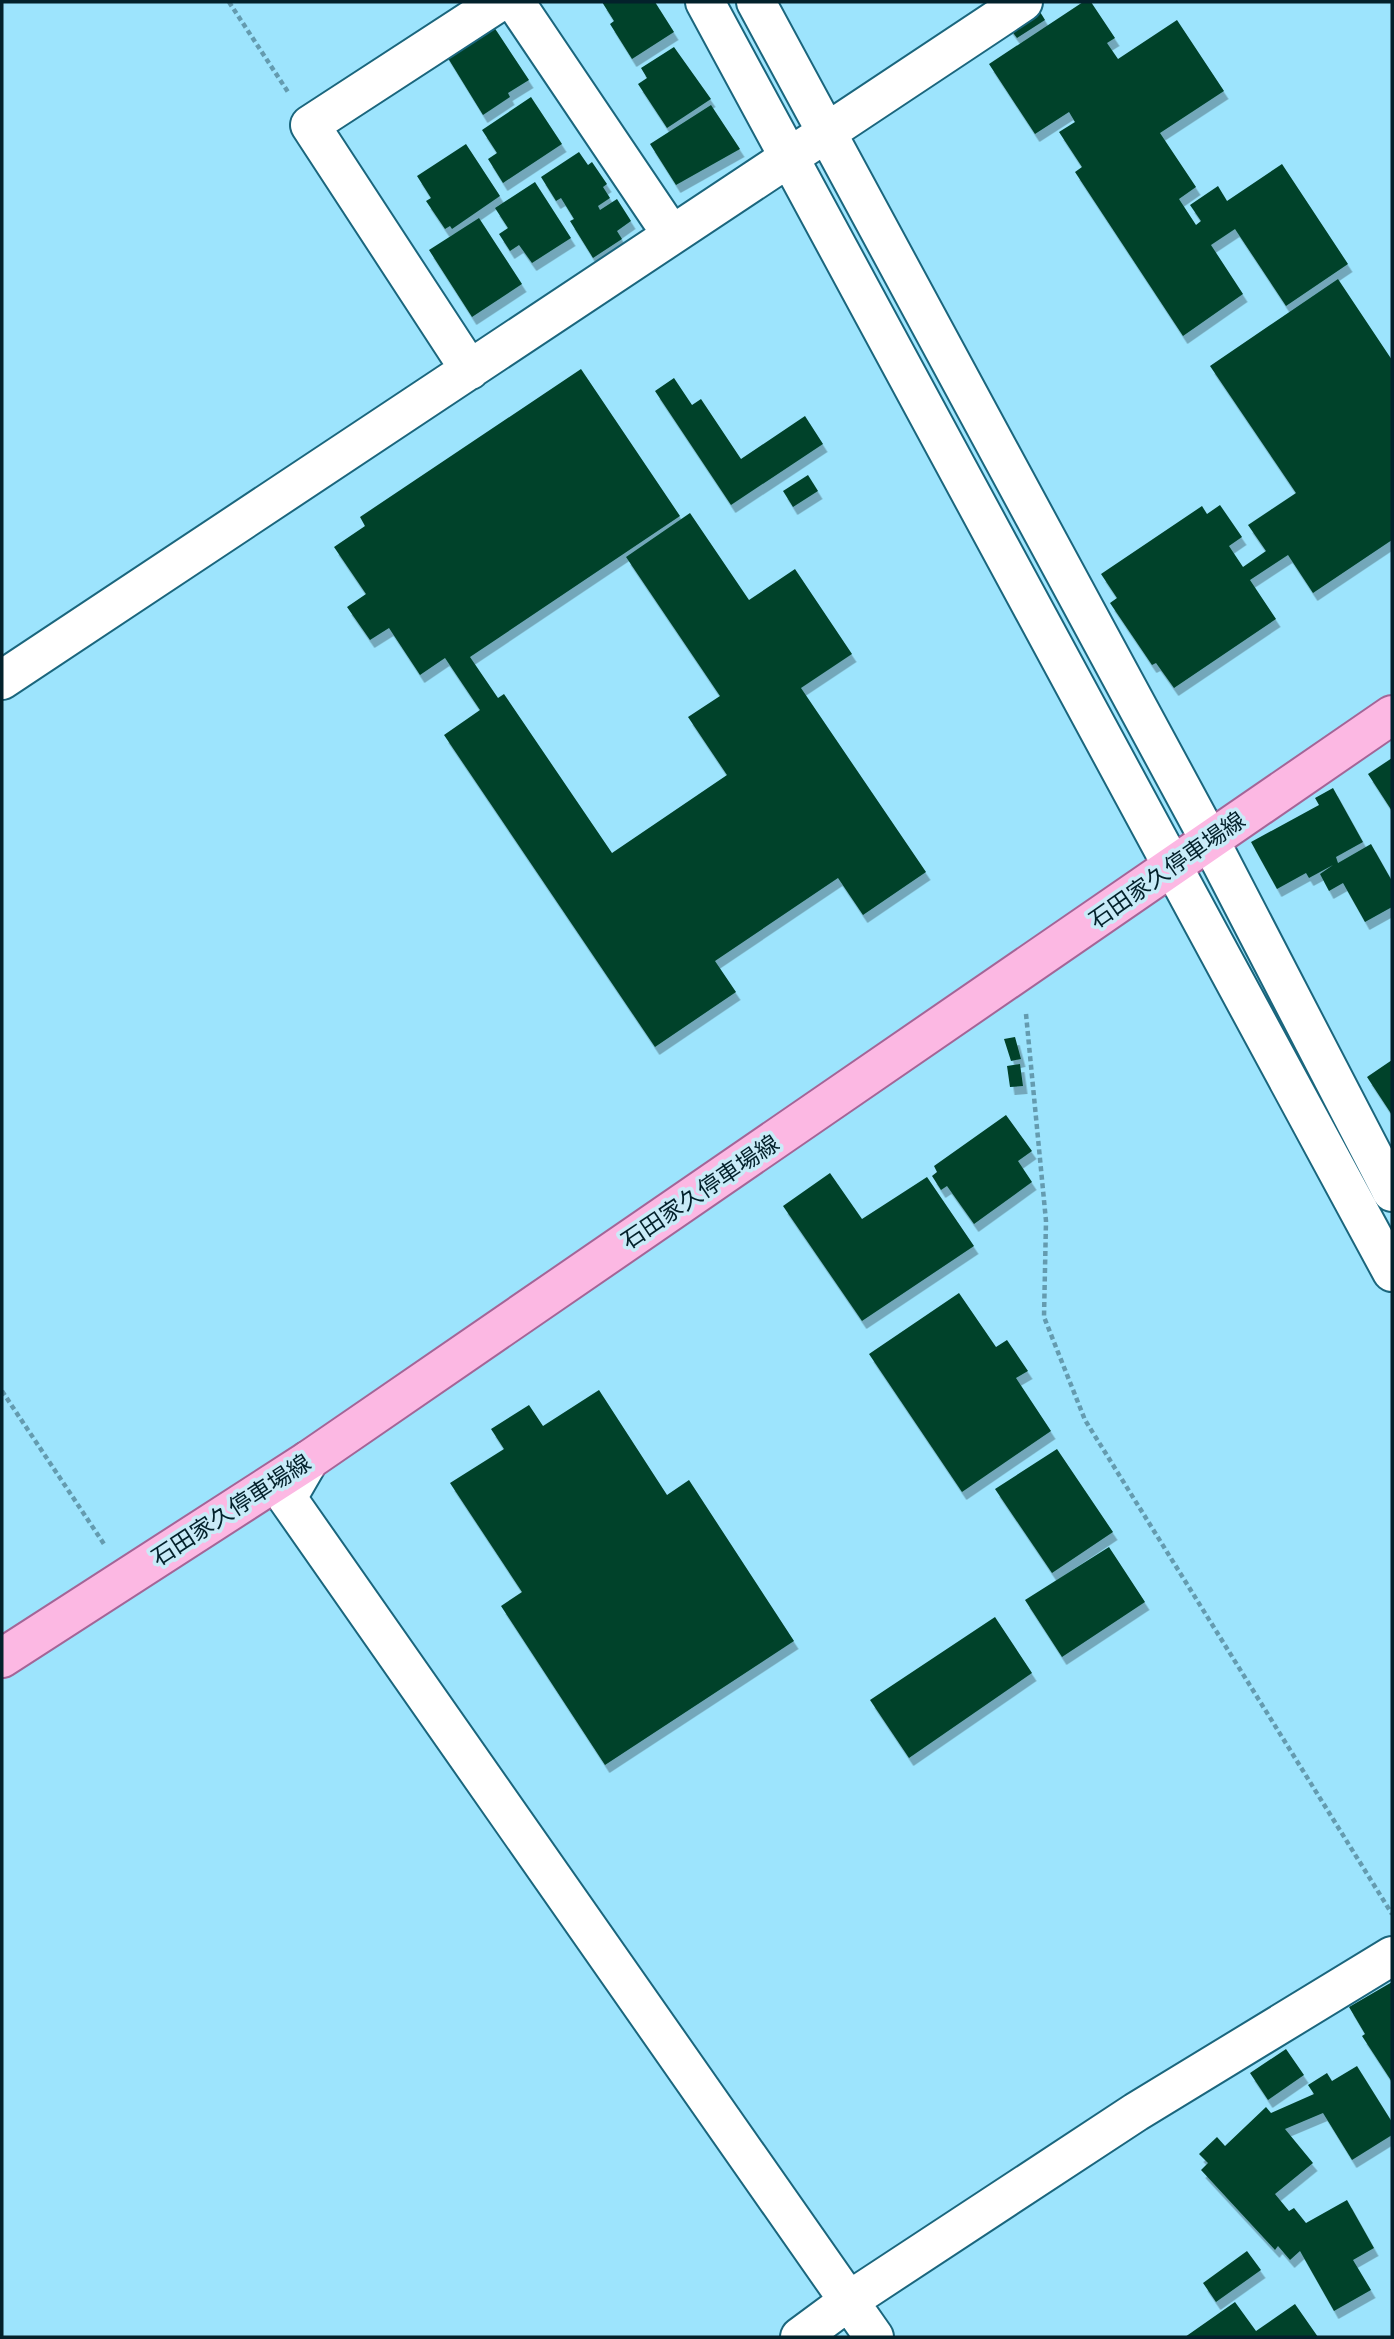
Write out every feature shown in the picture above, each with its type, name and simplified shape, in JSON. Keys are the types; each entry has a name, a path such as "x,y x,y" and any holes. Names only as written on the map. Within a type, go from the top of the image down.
{"main road":[{"name":"石田家久停車場線","path":"2,1658 309,1460 1392,715"}],"street":[{"path":"470,370 310,125 499,2"},
{"path":"515,2 672,235"},
{"path":"705,2 1392,1272"},
{"path":"756,2 1209,839 1392,1192"},
{"path":"2,680 1023,2"},
{"path":"309,1460 287,1497 874,2337"},
{"path":"800,2337 850,2300 1136,2112 1392,1956"}],"path":[{"path":"229,2 310,125"},
{"path":"1022,972 1046,1220 1044,1317 1085,1420 1392,1914"},
{"path":"2,1391 127,1579"}],"building":[{"path":"602,2 655,2 674,32 632,59 610,24 614,21"},
{"path":"1083,2 1091,2 1115,38 1107,43 1118,59 1177,20 1224,91 1160,133 1196,187 1179,199 1196,225 1201,221 1190,205 1218,186 1227,201 1282,164 1348,264 1286,306 1235,229 1211,245 1243,294 1183,336 1075,172 1082,167 1059,132 1075,122 1069,112 1035,134 989,64"},
{"path":"1037,7 1045,20 1017,38 1008,26"},
{"path":"492,24 529,80 508,93 510,97 483,115 443,50"},
{"path":"674,47 711,99 667,128 638,84 647,78 641,68"},
{"path":"531,97 562,144 503,183 488,159 497,153 482,130"},
{"path":"711,105 740,149 676,185 650,144"},
{"path":"466,144 500,196 452,229 450,226 445,229 426,201 431,198 417,176"},
{"path":"579,152 588,165 592,162 607,184 603,187 610,198 598,206 600,210 617,199 631,221 617,231 622,239 593,258 570,221 574,219 561,198 556,201 541,177"},
{"path":"535,182 571,238 532,263 519,245 510,251 499,234 508,228 495,208"},
{"path":"479,218 522,284 472,317 429,250"},
{"path":"1338,279 1392,360 1392,540 1313,593 1288,555 1250,580 1276,619 1174,688 1156,663 1152,665 1110,603 1117,598 1101,574 1202,506 1207,514 1220,505 1242,537 1229,546 1243,567 1266,551 1248,525 1296,493 1210,366"},
{"path":"581,369 680,516 470,657 498,698 504,694 612,853 727,775 688,717 720,696 626,557 690,513 749,600 795,569 852,654 801,688 926,872 863,915 838,878 715,961 736,992 655,1047 444,735 480,710 445,658 420,675 389,628 370,640 347,607 366,594 334,547 365,526 360,517"},
{"path":"674,378 692,405 701,399 741,459 805,416 823,444 731,505 655,391"},
{"path":"808,475 818,491 793,507 783,491"},
{"path":"1392,758 1392,811 1368,774"},
{"path":"1333,788 1363,842 1336,857 1338,863 1371,844 1392,881 1392,907 1365,922 1343,883 1329,891 1320,874 1333,865 1309,878 1306,873 1277,889 1251,842 1319,805 1315,798"},
{"path":"1015,1037 1021,1059 1011,1061 1004,1039"},
{"path":"1392,1060 1392,1115 1367,1077"},
{"path":"1020,1064 1023,1086 1010,1087 1007,1066"},
{"path":"1006,1115 1032,1151 1018,1161 1032,1182 974,1224 947,1186 941,1190 932,1176 937,1172 934,1166"},
{"path":"830,1173 862,1219 927,1177 974,1246 862,1321 783,1206"},
{"path":"959,1293 996,1347 1007,1340 1028,1371 1016,1378 1051,1431 962,1492 869,1354"},
{"path":"599,1390 667,1495 689,1480 794,1641 605,1765 501,1606 522,1592 450,1483 504,1449 491,1429 529,1405 543,1426"},
{"path":"1057,1449 1113,1532 1052,1573 995,1489"},
{"path":"1109,1547 1145,1602 1062,1657 1025,1600"},
{"path":"995,1617 1032,1673 909,1758 870,1700"},
{"path":"1392,1982 1392,2082 1362,2036 1365,2034 1349,2007"},
{"path":"1286,2049 1304,2075 1268,2100 1250,2073"},
{"path":"1357,2066 1392,2122 1392,2135 1352,2160 1323,2113 1285,2129 1313,2163 1275,2194 1289,2211 1294,2208 1306,2223 1347,2200 1374,2248 1353,2260 1371,2290 1334,2311 1300,2251 1290,2260 1278,2246 1275,2250 1201,2170 1208,2163 1199,2154 1217,2137 1225,2146 1266,2107 1271,2113 1314,2094 1308,2085 1327,2073 1332,2081"},
{"path":"1247,2251 1261,2270 1216,2302 1203,2283"},
{"path":"1235,2302 1256,2331 1295,2304 1318,2337 1185,2337"}]}
